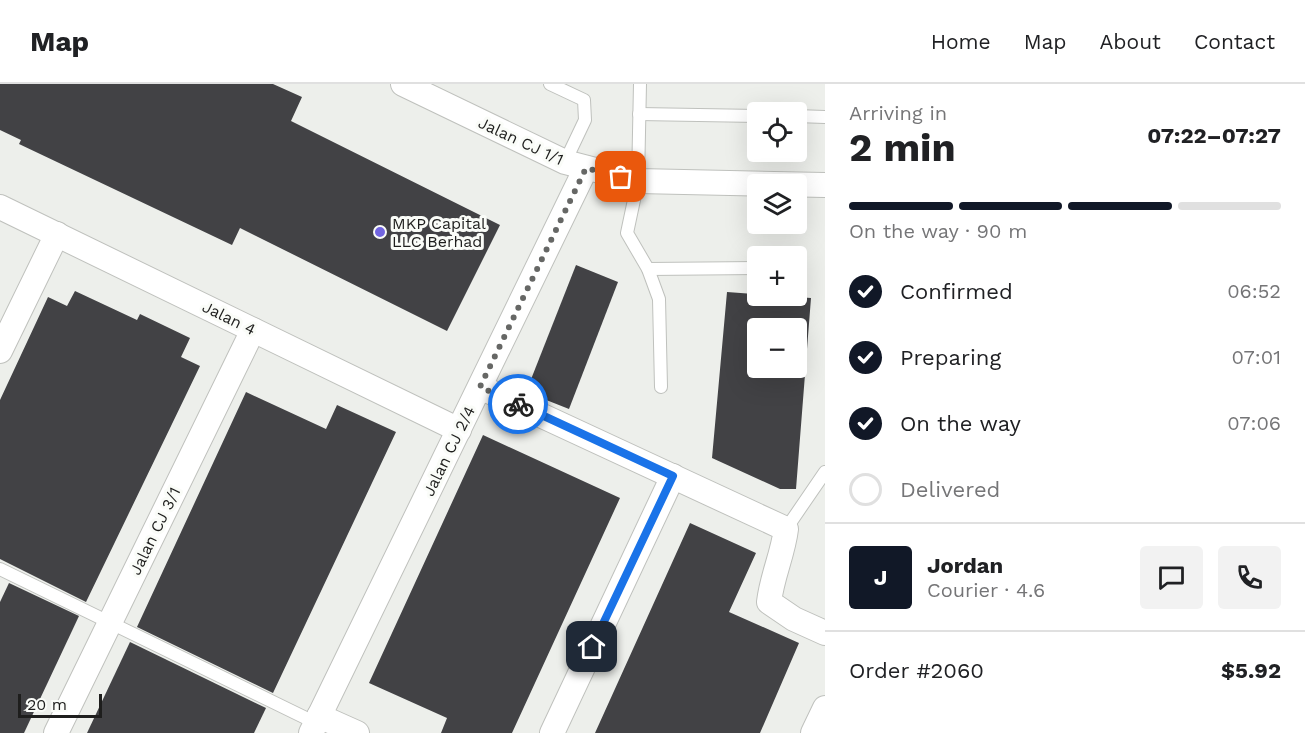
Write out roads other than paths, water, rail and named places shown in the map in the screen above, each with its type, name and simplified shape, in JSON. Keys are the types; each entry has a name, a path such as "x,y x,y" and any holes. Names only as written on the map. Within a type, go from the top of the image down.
{"street":[{"name":"Jalan CJ 1/1","path":"403,84 575,165 638,181 825,185"},
{"name":"Jalan CJ 2/4","path":"315,724 480,387 575,165"},
{"name":"Jalan 4","path":"0,207 459,430"},
{"path":"0,351 57,234"},
{"name":"Jalan CJ 3/1","path":"56,733 253,330"},
{"path":"480,387 786,529 784,546 772,579 769,602 794,619 825,633"},
{"path":"552,733 673,476"},
{"path":"813,733 825,708"},
{"path":"315,724 357,733"}],"lane":[{"path":"550,84 584,100 585,120 575,165"},
{"path":"640,84 638,181 627,233 648,269 659,299 661,387"},
{"path":"639,114 747,116"},
{"path":"807,116 825,117"},
{"path":"648,269 747,268"},
{"path":"786,529 825,472"},
{"path":"0,569 315,724"}],"place":[{"name":"MKP Capital LLC Berhad","path":"380,232"}]}
